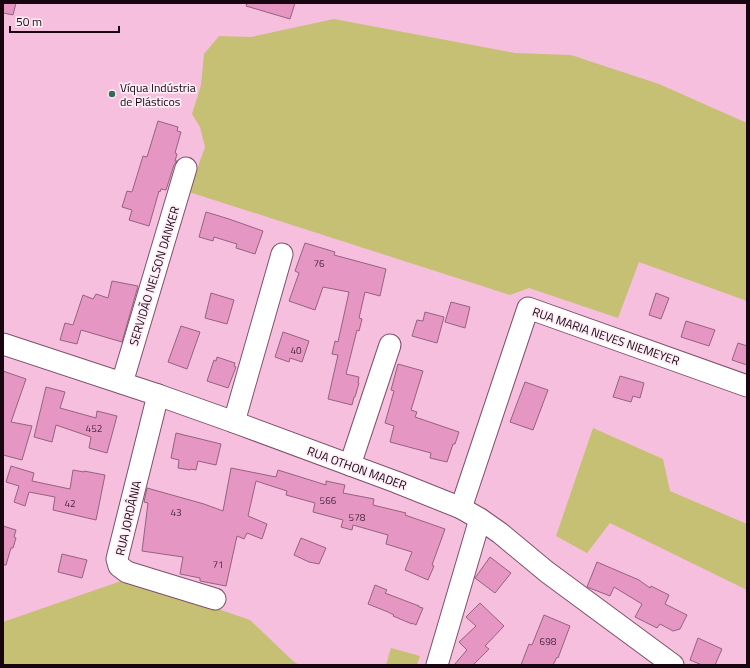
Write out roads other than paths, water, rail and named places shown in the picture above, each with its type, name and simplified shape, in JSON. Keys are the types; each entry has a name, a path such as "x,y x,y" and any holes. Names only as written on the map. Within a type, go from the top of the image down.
{"street":[{"name":"SERVIDÃO NELSON DANKER","path":"122,383 186,168"},
{"path":"234,422 282,254"},
{"name":"RUA MARIA NEVES NIEMEYER","path":"461,508 528,308 747,386"},
{"name":"RUA OTHON MADER","path":"3,344 158,395 234,422 396,482 461,508 480,519 547,572 670,664"},
{"path":"350,465 390,345"},
{"name":"RUA JORDÂNIA","path":"158,395 117,559 119,566 127,572 215,599"},
{"path":"436,665 480,519"}],"place":[{"name":"Víqua Indústria de Plásticos","path":"112,94"}]}
